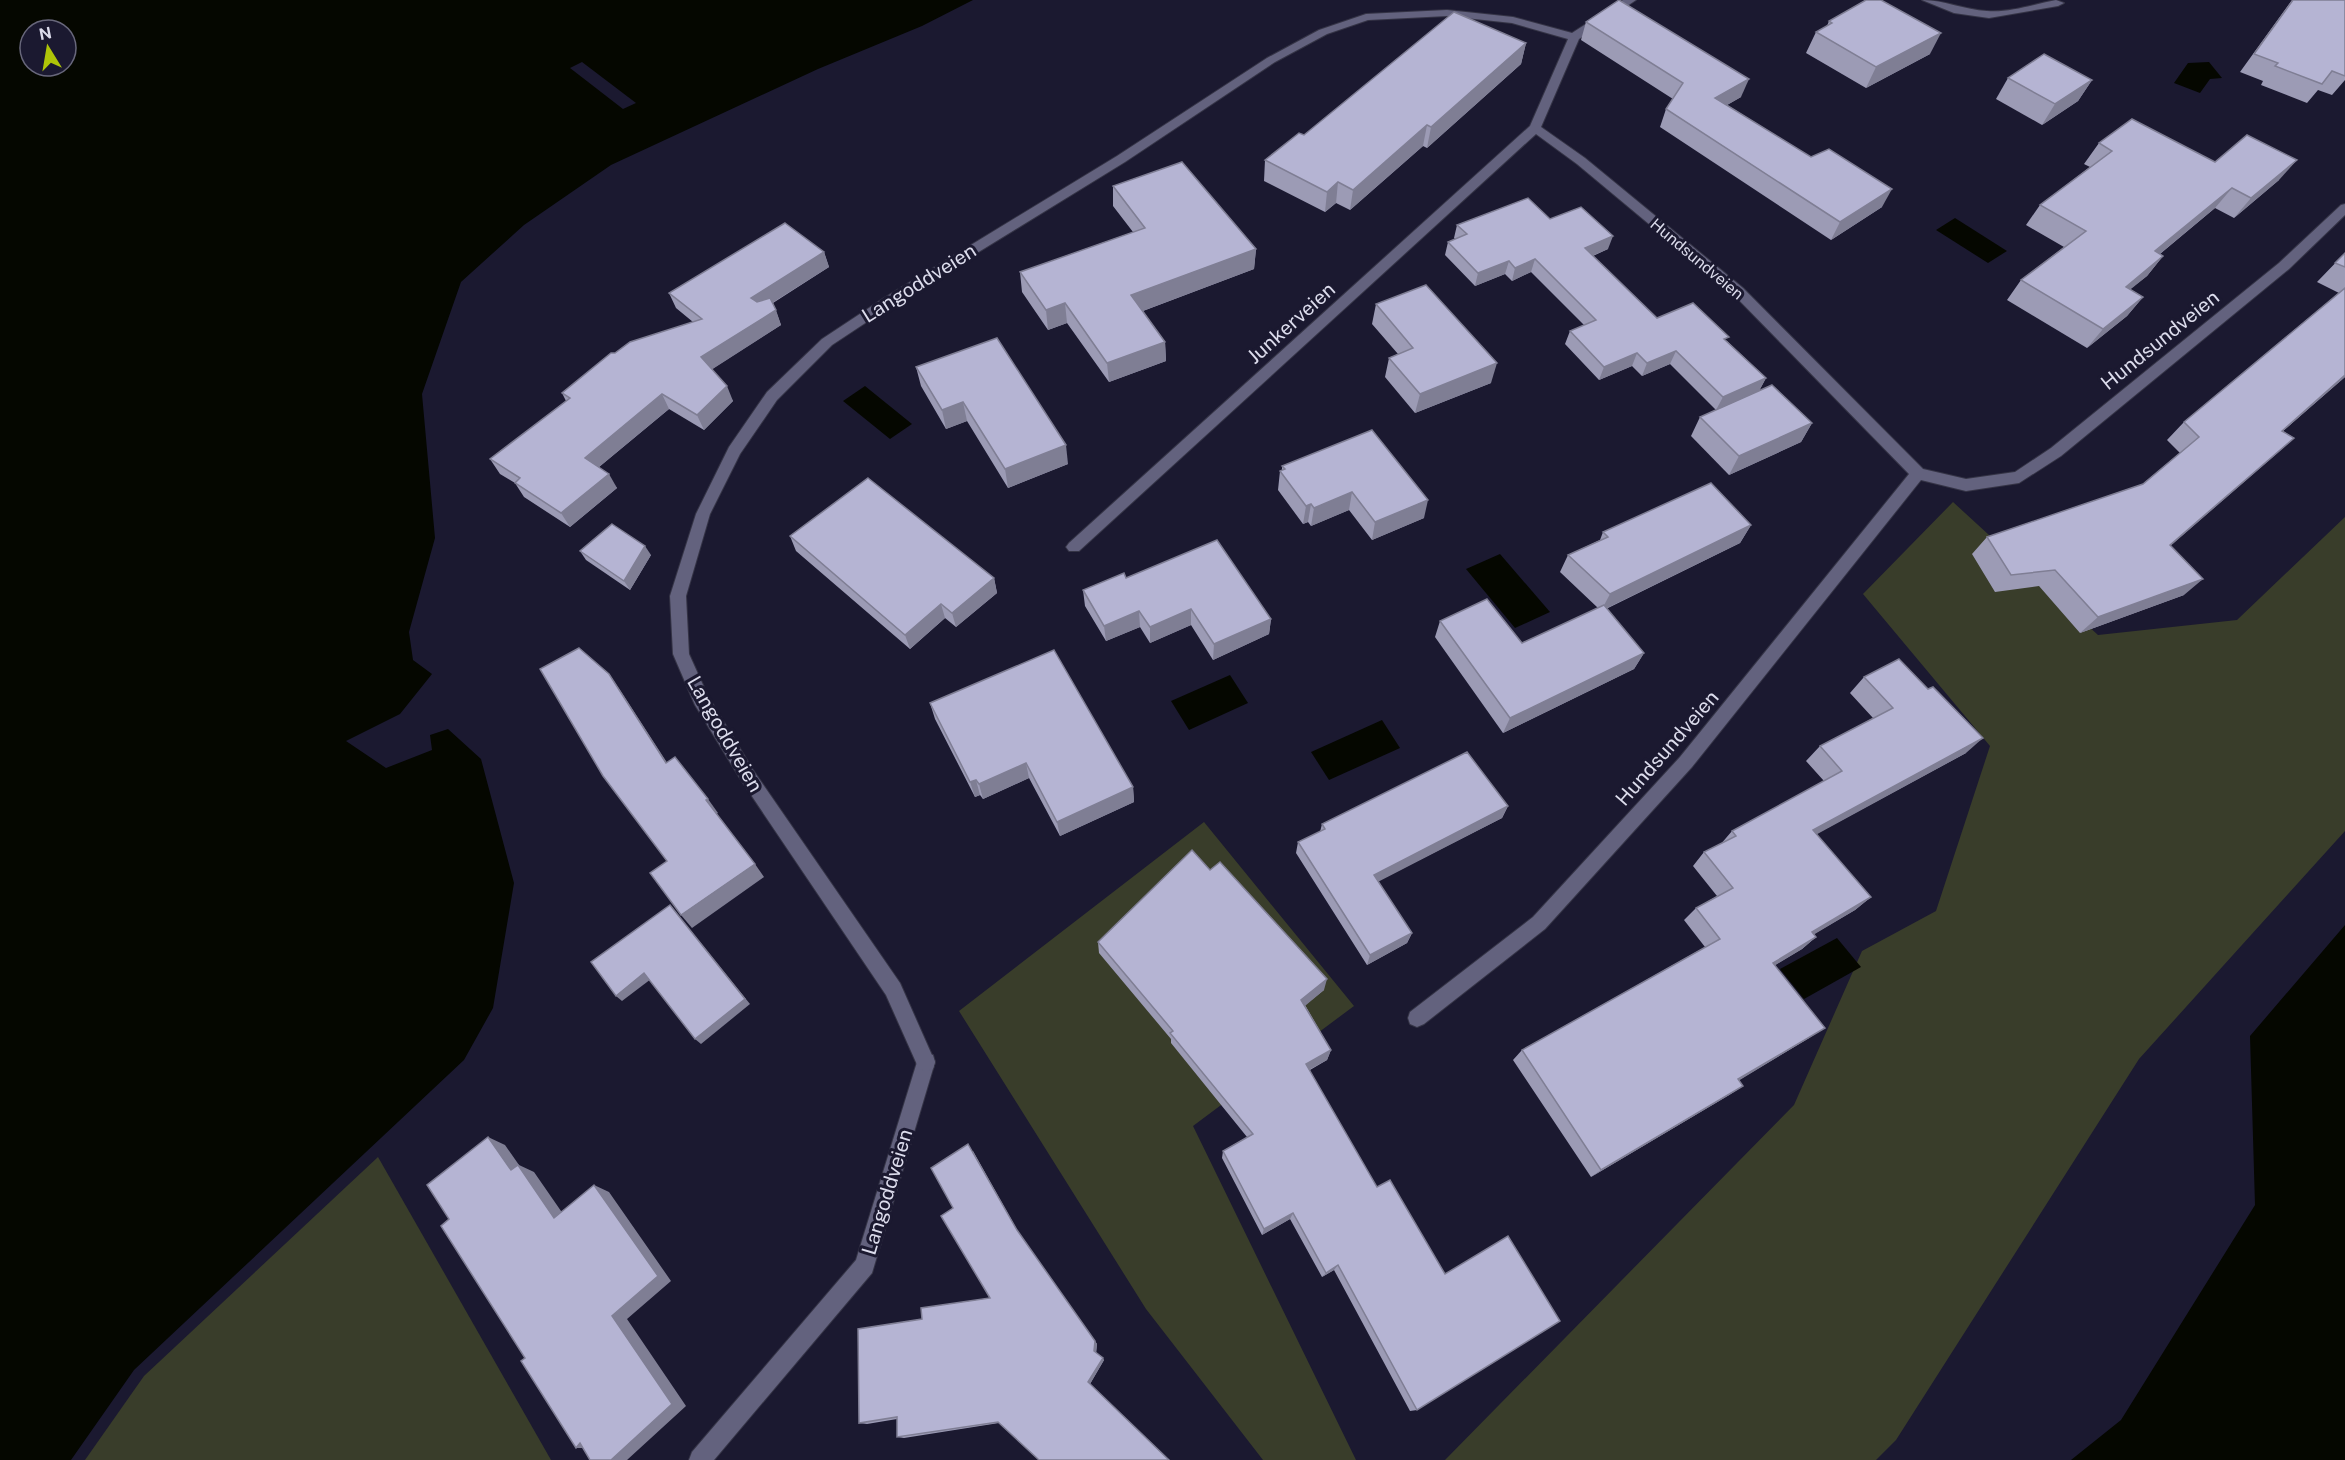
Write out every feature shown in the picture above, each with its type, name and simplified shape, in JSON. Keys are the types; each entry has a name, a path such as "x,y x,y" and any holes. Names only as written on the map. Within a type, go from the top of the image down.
{"street":[{"path":"1535,128 1574,37 1630,0"},
{"path":"1928,0 1958,11 1989,15 2058,3"},
{"name":"Langoddveien","path":"700,1460 865,1266 926,1062 894,989 747,775 701,700 681,654 678,596 703,514 734,451 772,396 827,342 889,301 1121,159 1271,60 1323,32 1366,17 1447,13 1513,20 1574,37"},
{"name":"Hundsundveien","path":"1535,128 1581,161 1738,291 1918,474 1966,484 2019,477 2056,452 2284,266 2345,208"},
{"name":"Junkerveien","path":"1074,548 1535,128"},
{"name":"Hundsundveien","path":"1417,1018 1547,915 1686,762 1918,474"}],"green space":[{"path":"1953,502 2098,635 2237,620 2345,517 2345,831 2139,1059 1896,1440 1876,1460 1445,1460 1794,1105 1862,951 1936,911 1990,746 1863,594"},
{"path":"1204,822 1354,1006 1193,1126 1356,1460 1263,1460 1146,1309 959,1011"},
{"path":"378,1157 551,1460 85,1460 144,1376"}],"shaded area":[{"path":"0,0 973,0 922,26 818,69 611,165 524,225 461,282 422,394 435,538 409,632 413,660 432,674 400,714 346,741 386,768 432,750 430,735 448,729 481,759 514,883 493,1008 464,1060 134,1370 71,1460 0,1460"},
{"path":"2209,62 2222,78 2210,79 2200,93 2174,83 2188,63"},
{"path":"1955,218 2007,251 1988,263 1936,230"},
{"path":"865,386 912,424 890,439 843,401"},
{"path":"1500,554 1550,612 1515,628 1466,569"},
{"path":"1230,675 1248,703 1189,730 1171,701"},
{"path":"1382,720 1400,748 1329,780 1311,752"},
{"path":"2345,925 2345,1460 2071,1460 2121,1420 2255,1205 2250,1036"},
{"path":"1837,938 1861,967 1804,999 1780,969"}],"pier":[{"path":"582,62 636,103 623,109 570,68"}],"building":[{"path":"1619,0 1749,79 1715,98 1811,157 1829,149 1892,189 1840,222 1666,109 1683,83 1586,22"},
{"path":"1866,0 1881,0 1941,33 1876,67 1816,32 1832,23 1829,21"},
{"path":"2293,0 2345,0 2345,76 2332,71 2322,84 2275,66 2278,63 2254,54"},
{"path":"1454,12 1526,43 1431,127 1427,125 1353,190 1338,182 1327,192 1265,160 1299,133 1304,135"},
{"path":"2044,54 2092,80 2055,104 2008,78"},
{"path":"2132,119 2215,162 2247,135 2297,160 2251,198 2232,188 2155,251 2163,256 2126,287 2143,297 2103,329 2021,280 2086,231 2040,205 2112,151 2099,143"},
{"path":"1182,162 1256,249 1131,295 1165,342 1107,363 1065,303 1046,310 1020,272 1145,228 1113,186"},
{"path":"1528,198 1550,219 1581,207 1613,236 1585,248 1657,318 1693,303 1729,337 1724,339 1766,378 1723,397 1676,351 1647,363 1637,353 1604,367 1570,331 1596,320 1535,259 1515,268 1509,261 1478,273 1448,242 1467,234 1457,225"},
{"path":"785,223 824,252 751,298 757,302 770,298 776,310 701,357 727,386 697,415 662,394 585,458 609,474 561,513 515,483 520,478 490,459 570,398 562,393 611,353 615,353 630,342 702,319 669,293"},
{"path":"2345,253 2345,267 2335,263"},
{"path":"1426,285 1497,363 1420,394 1389,358 1413,348 1376,304"},
{"path":"2345,288 2345,375 2282,431 2294,438 2170,545 2203,579 2098,617 2055,570 2011,575 1987,537 2143,484 2199,437 2184,422"},
{"path":"997,338 1066,445 1005,469 963,402 942,410 916,367"},
{"path":"1772,385 1812,423 1739,456 1700,417"},
{"path":"1372,430 1428,500 1375,522 1352,492 1314,508 1311,504 1306,506 1280,471 1285,469 1282,466"},
{"path":"868,478 994,578 952,613 941,604 905,635 790,536"},
{"path":"1711,483 1751,525 1610,594 1568,555 1608,537 1603,532"},
{"path":"612,524 645,546 624,581 580,551"},
{"path":"1217,540 1271,619 1214,644 1191,609 1150,627 1139,611 1104,626 1083,590 1124,573 1126,578"},
{"path":"1487,599 1522,643 1604,605 1644,653 1510,718 1440,621"},
{"path":"579,648 609,674 666,763 675,757 755,864 681,915 650,873 667,861 603,776 540,669"},
{"path":"1054,650 1133,787 1057,822 1026,763 979,784 976,780 970,782 930,703"},
{"path":"1899,659 1928,689 1933,687 1983,738 1813,830 1871,897 1812,932 1816,937 1773,963 1825,1028 1738,1079 1743,1086 1601,1170 1522,1050 1720,939 1696,908 1733,888 1704,852 1736,836 1732,831 1842,771 1820,746 1893,708 1864,677"},
{"path":"1467,752 1508,806 1374,875 1412,933 1370,955 1298,842 1325,829 1322,824"},
{"path":"1192,850 1210,870 1220,862 1327,979 1301,1000 1331,1050 1306,1064 1377,1187 1390,1180 1445,1274 1508,1236 1560,1321 1417,1410 1338,1265 1326,1273 1293,1213 1264,1229 1223,1151 1253,1134 1170,1033 1173,1031 1098,942"},
{"path":"670,905 745,999 695,1039 644,973 616,996 591,962"},
{"path":"488,1137 511,1170 518,1165 554,1218 594,1185 658,1276 612,1316 672,1404 611,1460 590,1460 580,1443 576,1448 521,1361 525,1358 441,1226 449,1219 427,1185"},
{"path":"968,1144 1017,1230 1095,1341 1094,1351 1103,1358 1088,1382 1169,1460 1039,1460 998,1422 897,1437 897,1417 859,1423 858,1329 922,1319 921,1308 990,1298 941,1216 953,1208 931,1168"}]}
